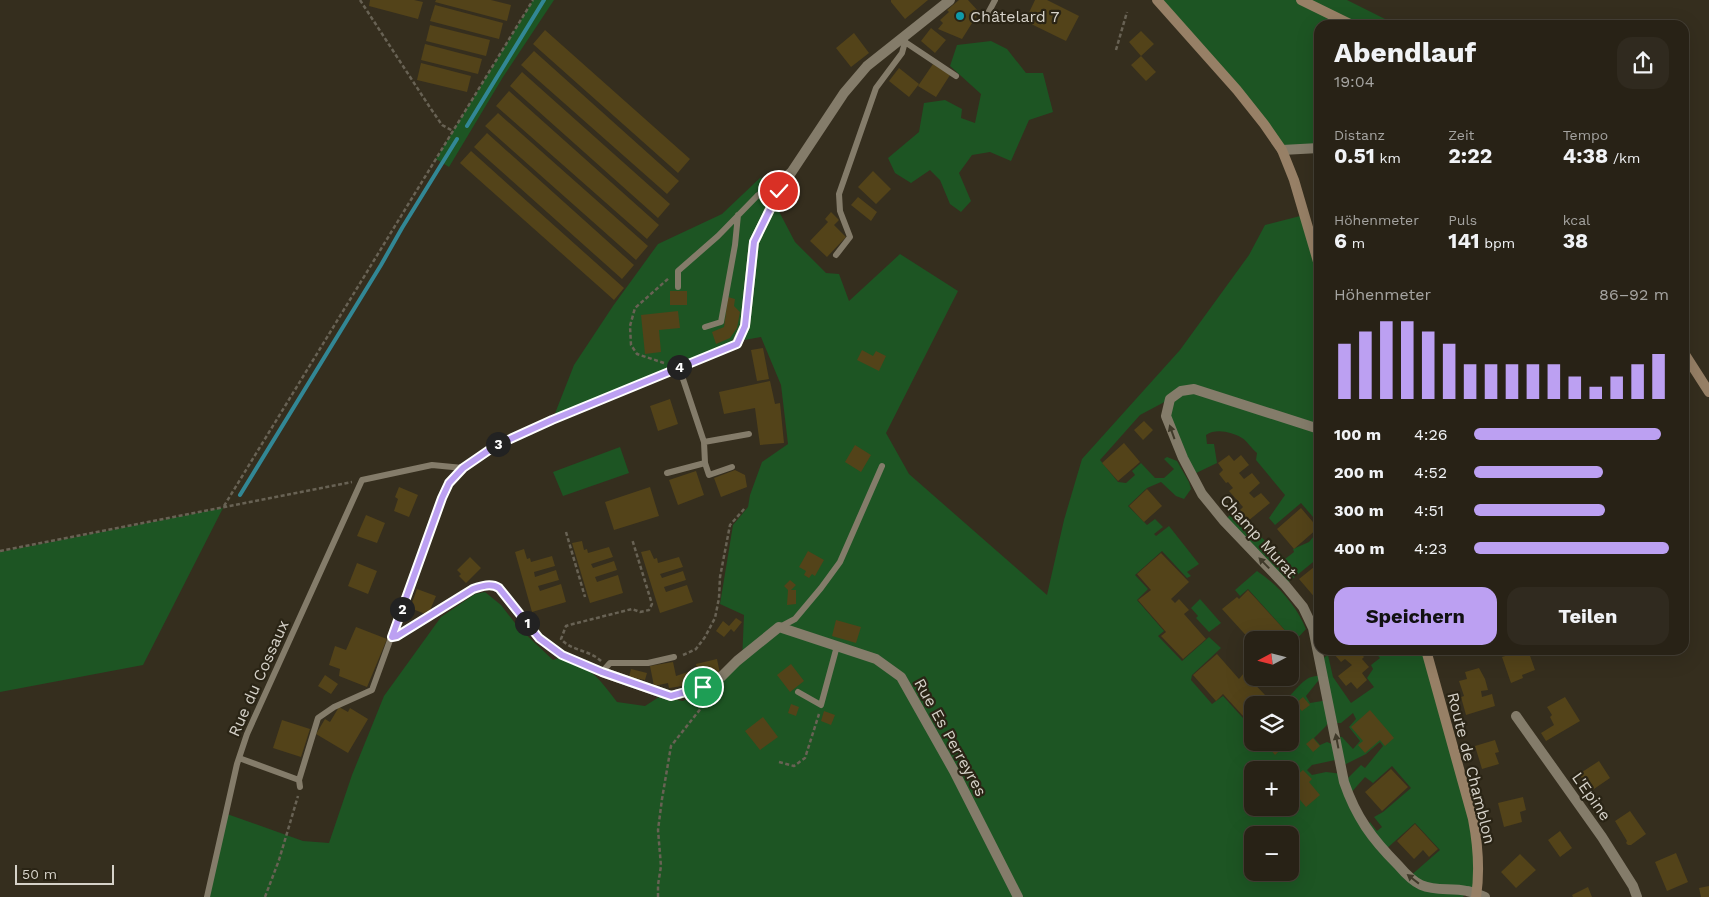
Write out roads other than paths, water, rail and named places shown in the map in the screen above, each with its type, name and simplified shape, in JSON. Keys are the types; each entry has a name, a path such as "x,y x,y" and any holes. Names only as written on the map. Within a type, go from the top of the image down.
{"street":[{"path":"737,344 745,326 754,242 779,191 844,93 867,66 905,40 950,0"},
{"path":"1157,0 1237,90 1282,150 1294,180 1314,248"},
{"path":"1301,0 1342,20"},
{"path":"1282,150 1314,148"},
{"path":"1689,360 1709,392"},
{"name":"Champ Murat","path":"1314,427 1194,389 1181,391 1170,399 1166,416 1183,458 1202,494 1224,521 1285,585 1303,608 1314,633"},
{"path":"602,672 671,696 703,687 721,677 737,661 779,627"},
{"name":"Rue Es Perreyres","path":"779,627 876,659 901,677 954,771 1018,897"},
{"name":"Champ Murat","path":"1318,655 1344,782 1352,804 1365,828 1377,844 1419,884 1437,890 1465,890 1479,896"},
{"name":"Route de Chamblon","path":"1427,655 1473,819 1478,850 1479,896"},
{"name":"L'Epine","path":"1516,716 1602,838 1633,886 1637,897"}],"lane":[{"path":"986,17 995,0"},
{"path":"836,255 850,237 840,211 839,194 876,88 902,53 905,40 956,76"},
{"path":"678,287 678,271 718,236 757,196 796,165"},
{"path":"705,327 720,322 735,245 738,215"},
{"path":"300,787 299,780 318,718 334,707 372,690 442,498 449,483 463,468 495,446 552,420 737,344"},
{"path":"678,367 704,442 705,463 709,475 732,467"},
{"path":"704,442 749,434"},
{"path":"667,473 705,463"},
{"name":"Rue du Cossaux","path":"207,897 239,758 247,734 362,480 432,465 463,468"},
{"path":"779,627 795,619 822,588 840,562 882,466"},
{"path":"392,637 405,632 473,589 481,586 495,586 499,588 544,642 562,655 602,672 610,663 648,663 674,657"},
{"path":"798,692 821,705 837,646"},
{"path":"239,758 299,780"}],"waterway":[{"path":"467,126 544,0"},
{"path":"240,495 457,139"}],"place":[{"name":"Châtelard 7","path":"960,16"}]}
